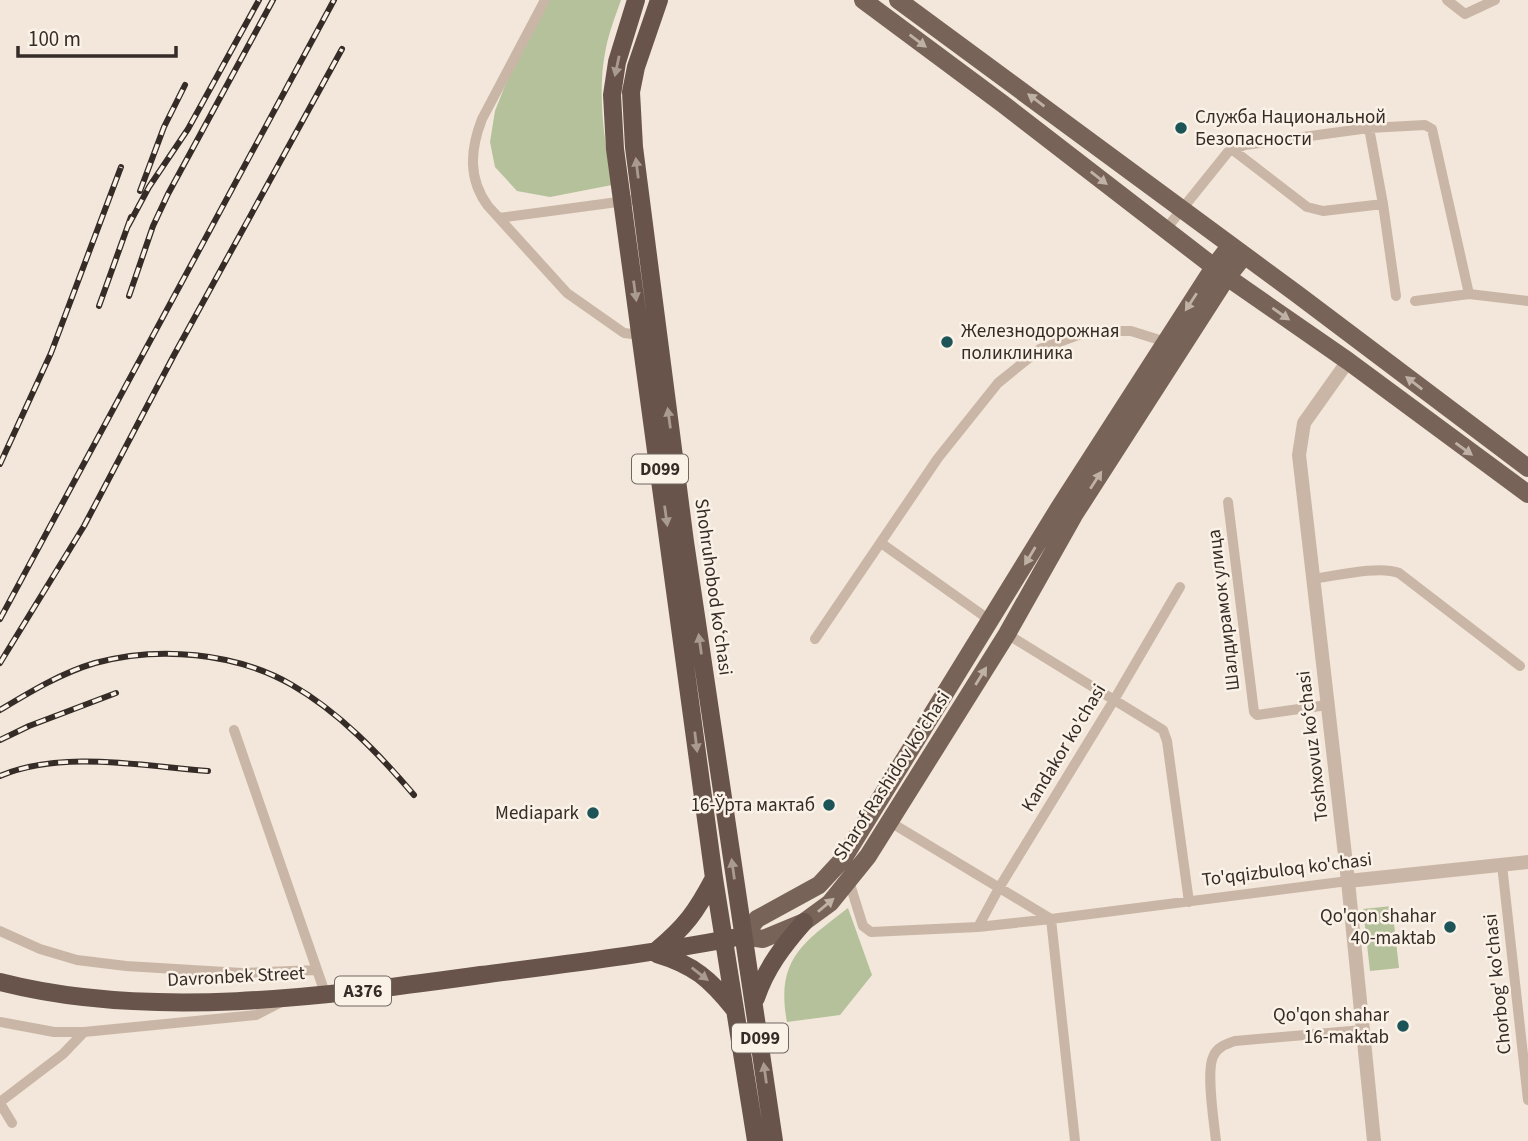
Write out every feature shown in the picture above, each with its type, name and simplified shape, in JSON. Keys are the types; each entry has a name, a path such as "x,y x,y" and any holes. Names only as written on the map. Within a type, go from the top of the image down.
{"highway":[{"name":"Shohruhobod koʻchasi","path":"636,0 617,62 612,95 615,149 632,200 774,1141"},
{"name":"Shohruhobod koʻchasi","path":"659,0 636,67 631,92 634,147 632,200 642,335 714,878 756,1141"},
{"path":"653,953 681,930 695,913 714,878"},
{"path":"754,1001 762,978 804,922"},
{"name":"Davronbek Street","path":"0,982 64,995 126,1000 189,1002 294,996 369,990 653,953 743,936"},
{"path":"653,953 681,961 699,972 719,990 736,1012"}],"main road":[{"path":"863,0 1221,272 1348,361 1528,494"},
{"path":"898,0 1528,468"},
{"name":"Sharof Rashidov ko'chasi","path":"743,936 757,919 819,885 843,859 1059,508 1166,342 1237,251"},
{"name":"Sharof Rashidov ko'chasi","path":"743,936 763,939 804,922 830,903 849,881 890,822 1007,634 1074,515 1221,272"},
{"path":"940,703 957,714"}],"street":[{"path":"545,0 475,138 473,175 478,193 567,293 624,333 642,335"},
{"path":"1447,0 1465,14 1495,0"},
{"path":"1166,229 1223,157 1245,145 1369,128 1425,124 1432,129 1469,294"},
{"path":"1369,128 1383,204 1395,296"},
{"path":"1233,150 1307,206 1323,211 1383,204"},
{"path":"499,218 632,200"},
{"path":"1415,301 1469,294 1528,301"},
{"path":"815,639 938,458 998,383 1040,349 1089,331 1131,331 1166,342"},
{"name":"Toshxovuz koʻchasi","path":"1348,361 1304,423 1298,455 1348,881 1374,1141"},
{"name":"Шалдирамок улица","path":"1228,502 1255,714 1327,705"},
{"path":"881,543 991,621"},
{"path":"1313,579 1393,570 1520,666"},
{"name":"Kandakor ko'chasi","path":"978,927 1180,587"},
{"path":"1007,634 1163,730 1166,735 1189,902"},
{"path":"234,730 325,993"},
{"path":"890,822 1051,919 1075,1141"},
{"name":"To'qqizbuloq ko'chasi","path":"849,881 863,926 871,932 978,927 1348,881 1528,862"},
{"name":"Chorbog' ko'chasi","path":"1502,865 1528,1100"},
{"path":"0,930 40,949 77,960 126,966 242,973 317,970"},
{"path":"0,1022 54,1032 84,1032 256,1015 294,996"},
{"path":"1216,1141 1210,1068 1213,1055 1223,1045 1235,1041 1363,1030"},
{"path":"12,1123 0,1102 63,1054 84,1032"}],"green space":[{"path":"550,0 621,0 606,46 602,86 603,119 612,185 550,197 517,191 495,167 490,142 495,111 512,68"},
{"path":"1392,906 1399,968 1370,971 1363,909"},
{"path":"848,908 872,975 840,1015 787,1022 784,1000 789,967 806,942"}],"railway":[{"path":"128,226 149,187 188,129 259,0"},
{"path":"129,296 153,226 168,194 273,0"},
{"path":"0,619 334,0"},
{"path":"0,663 84,526 174,355 342,49"},
{"path":"140,191 164,127 185,85"},
{"path":"0,464 51,353 121,167"},
{"path":"99,306 131,217"},
{"path":"0,710 58,678 95,663 119,658 170,654 221,659 270,674 309,696 358,735 414,795"},
{"path":"0,740 116,693"},
{"path":"0,776 24,768 75,762 208,771"}],"place":[{"name":"Служба Национальной Безопасности","path":"1181,128"},
{"name":"Железнодорожная поликлиника","path":"947,342"},
{"name":"16-Ўрта мактаб","path":"829,805"},
{"name":"Mediapark","path":"593,813"},
{"name":"Qo'qon shahar 40-maktab","path":"1450,927"},
{"name":"Qo'qon shahar 16-maktab","path":"1403,1026"}]}
